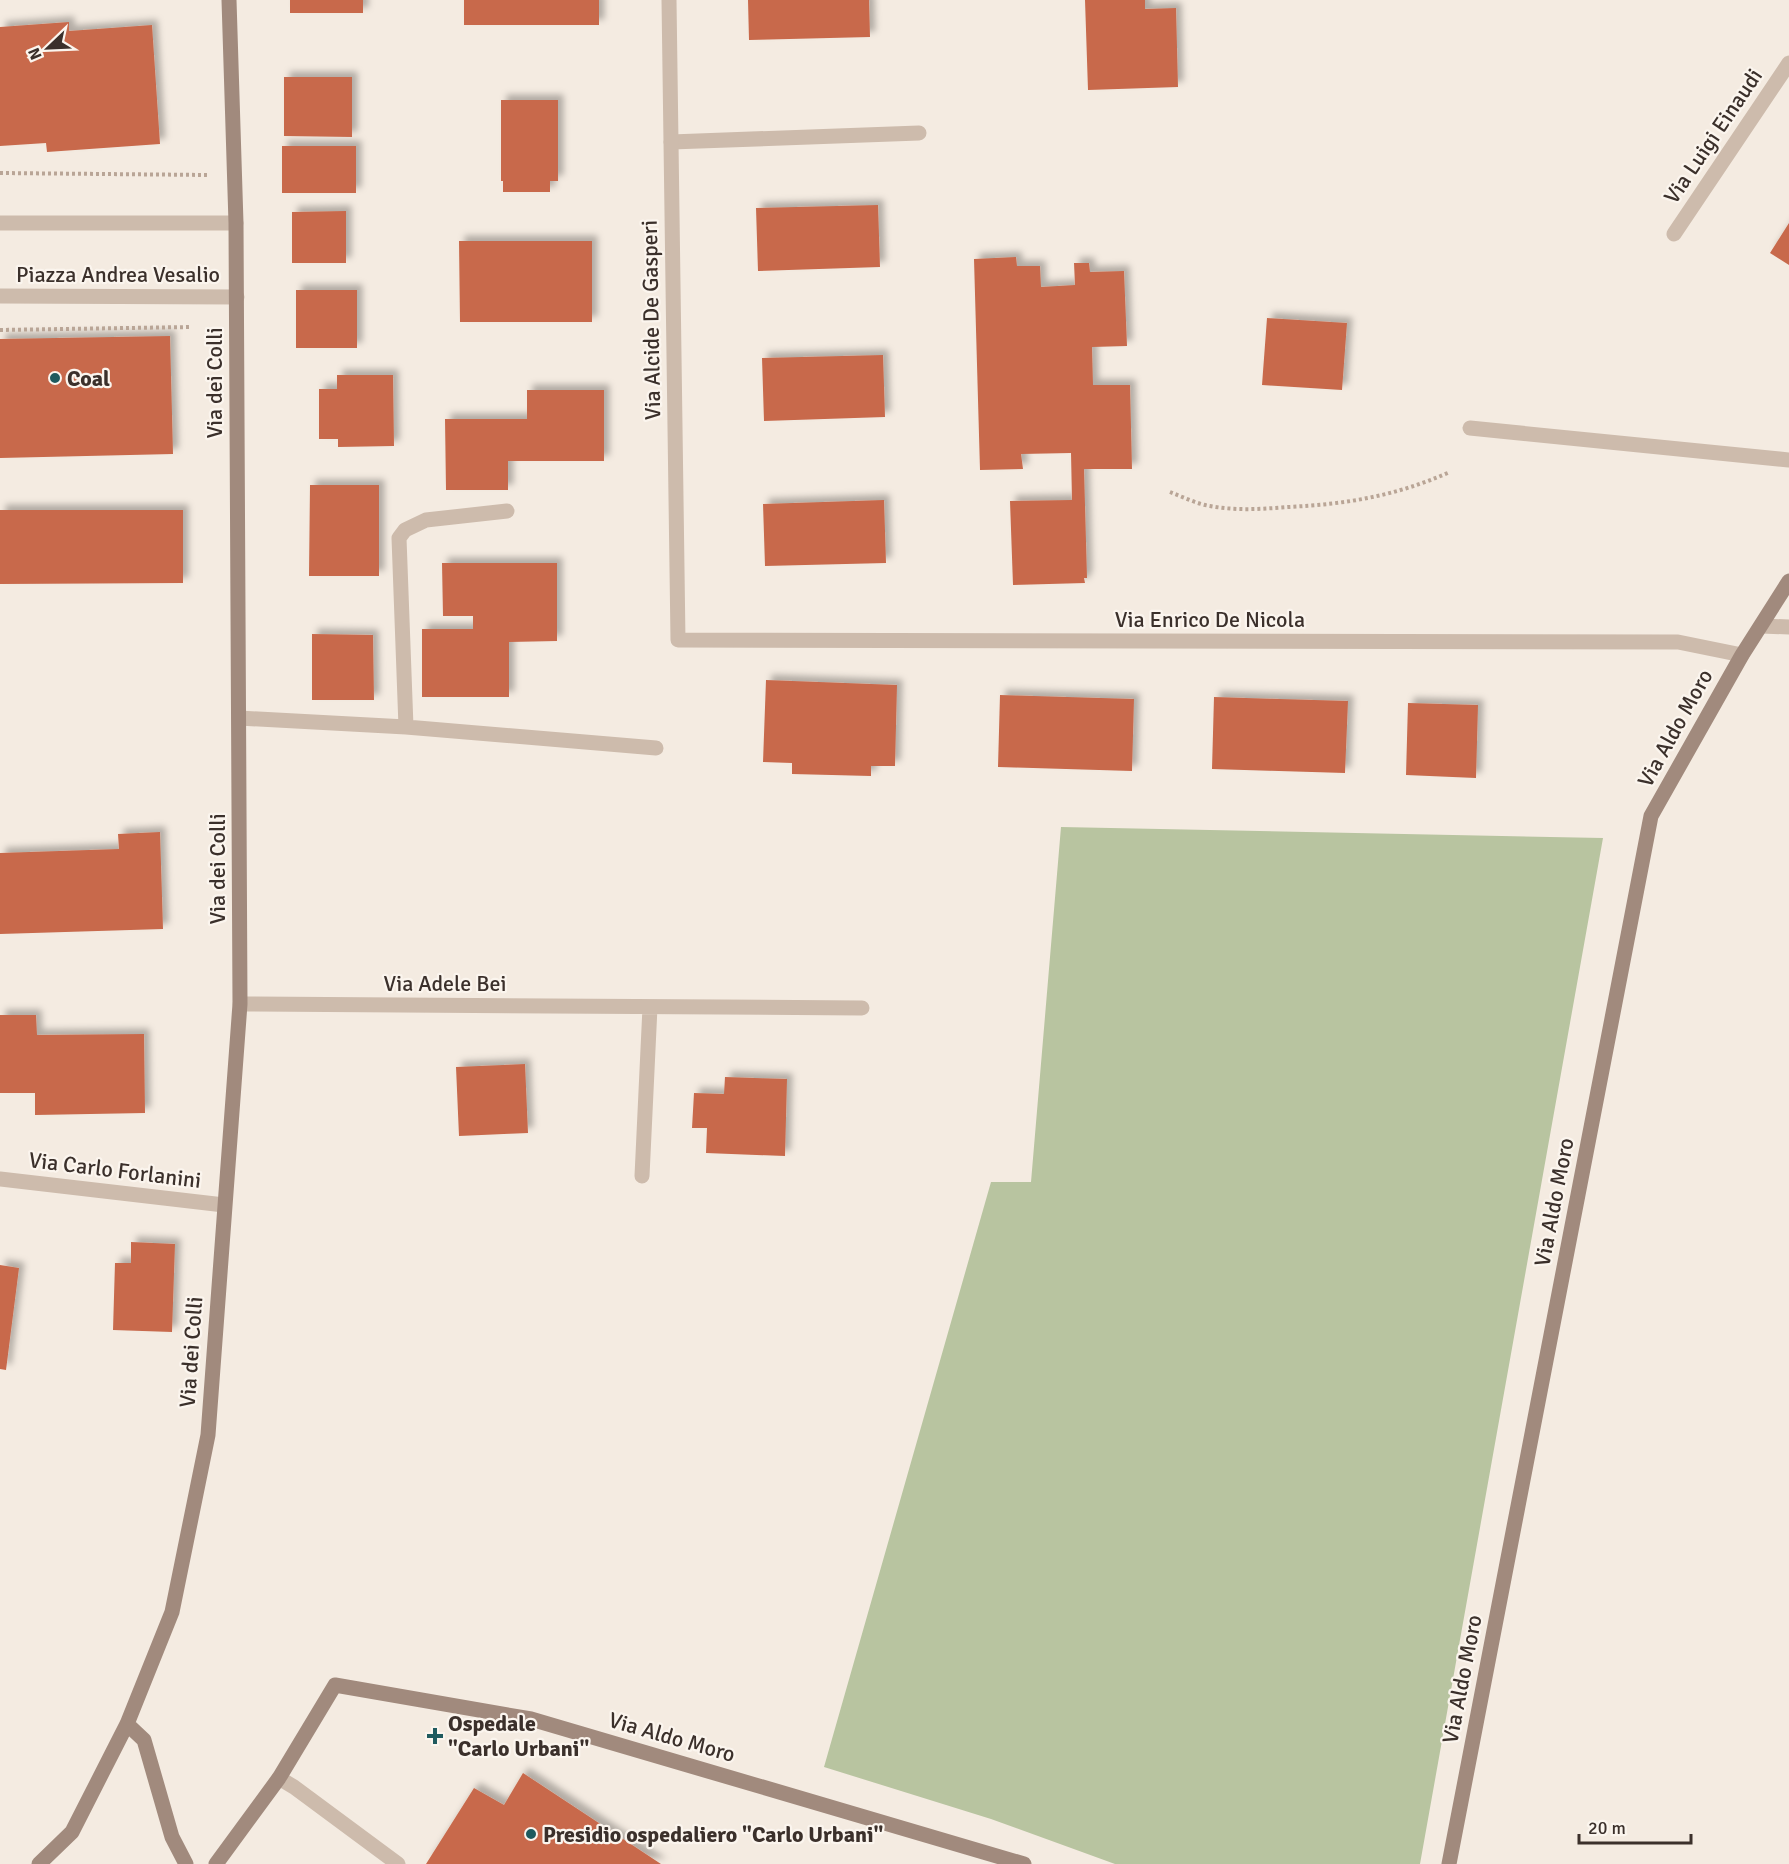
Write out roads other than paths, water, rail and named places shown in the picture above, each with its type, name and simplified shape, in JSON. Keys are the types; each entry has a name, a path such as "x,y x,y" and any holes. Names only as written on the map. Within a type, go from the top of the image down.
{"street":[{"name":"Via dei Colli","path":"39,1864 72,1832 127,1724 172,1612 208,1435 240,1004 237,297 229,0"},
{"name":"Via Alcide De Gasperi","path":"669,0 678,640"},
{"name":"Via Luigi Einaudi","path":"1674,234 1789,63"},
{"path":"671,142 919,133"},
{"path":"0,223 236,223"},
{"name":"Piazza Andrea Vesalio","path":"0,296 237,297"},
{"path":"1470,428 1789,460"},
{"path":"406,727 399,538 405,530 426,520 507,511"},
{"name":"Via Aldo Moro","path":"1449,1864 1651,816 1742,655 1789,581"},
{"path":"1761,626 1789,627"},
{"name":"Via Enrico De Nicola","path":"678,640 1678,642 1742,655"},
{"path":"239,718 406,727 656,748"},
{"name":"Via Adele Bei","path":"240,1004 862,1008"},
{"path":"642,1176 650,1007"},
{"name":"Via Carlo Forlanini","path":"0,1179 224,1205"},
{"name":"Via Aldo Moro","path":"216,1864 279,1778 335,1685 531,1719 1024,1864"},
{"path":"127,1724 144,1740 172,1837 186,1864"},
{"path":"279,1778 294,1786 398,1864"}],"place":[{"name":"Coal","path":"55,378"},
{"name":"Ospedale \"Carlo Urbani\"","path":"435,1736"},
{"name":"Presidio ospedaliero \"Carlo Urbani\"","path":"531,1834"}]}
